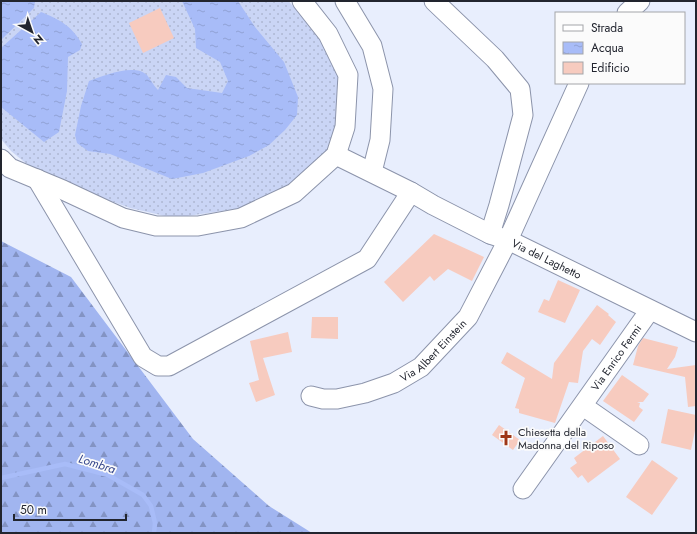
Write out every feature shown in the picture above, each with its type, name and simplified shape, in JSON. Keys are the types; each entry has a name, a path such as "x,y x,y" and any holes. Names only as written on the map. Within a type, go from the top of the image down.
{"street":[{"path":"1,159 10,168 63,190 123,218 156,226 198,226 241,218 294,193 336,155 345,127 348,75 328,34 302,1"},
{"path":"345,1 372,46 383,89 380,140 372,172"},
{"path":"434,1 495,59 520,89 523,115 490,234"},
{"path":"628,12 640,1"},
{"name":"Via del Laghetto","path":"579,84 508,240 696,332"},
{"path":"336,155 412,192 433,205 490,234 508,240"},
{"path":"37,179 143,357 158,366 169,366 367,259 412,192"},
{"name":"Via Albert Einstein","path":"312,396 323,399 337,399 365,392 394,383 421,367 468,317 508,240"},
{"name":"Via Enrico Fermi","path":"522,489 583,406 650,310"},
{"path":"583,406 639,445"}],"shaded area":[{"path":"1,1 288,1 317,30 336,70 341,86 339,127 324,158 288,188 242,208 174,218 130,208 54,180 28,165 11,151 1,139"}],"green space":[{"path":"1,241 71,277 193,439 269,506 312,533 1,533"}],"water":[{"path":"1,1 35,1 34,8 1,40"},
{"path":"182,1 238,1 255,27 284,62 298,97 297,115 285,130 269,145 249,156 203,173 172,179 110,154 88,151 77,143 75,135 81,106 89,81 110,74 127,70 141,72 147,75 158,90 166,75 176,77 187,88 222,93 228,81 220,62 196,48 195,29"},
{"path":"41,12 54,17 64,24 74,32 82,44 80,50 68,57 67,91 59,132 44,142 1,107 1,48"}],"building":[{"path":"160,8 174,38 143,53 129,23"},
{"path":"434,234 484,257 472,281 448,269 434,281 430,276 403,302 384,282"},
{"path":"558,280 580,290 565,323 538,312 544,299 549,301"},
{"path":"597,305 609,314 608,315 616,322 600,345 592,339 583,351 578,383 569,382 555,423 519,413 519,409 515,408 525,378 501,363 507,352 552,379 554,363"},
{"path":"312,317 338,317 338,339 311,338"},
{"path":"288,332 292,352 263,358 275,395 256,402 249,383 259,380 250,341"},
{"path":"643,338 678,347 675,357 667,369 696,365 696,406 688,407 685,377 633,365 638,346"},
{"path":"622,375 649,394 643,402 637,402 640,403 639,407 643,410 634,422 603,401"},
{"path":"668,409 696,415 696,426 691,450 661,443"},
{"name":"Chiesetta della Madonna del Riposo","path":"499,425 520,440 513,450 492,435"},
{"path":"603,436 620,459 588,483 582,475 578,478 570,468 577,463 574,458"},
{"path":"652,460 678,478 652,515 626,497"}],"waterway":[{"name":"Lombra","path":"1,478 65,464 108,475 143,495 151,506 155,523 154,533"}],"place":[{"name":"Chiesetta della Madonna del Riposo","path":"506,438"}]}
